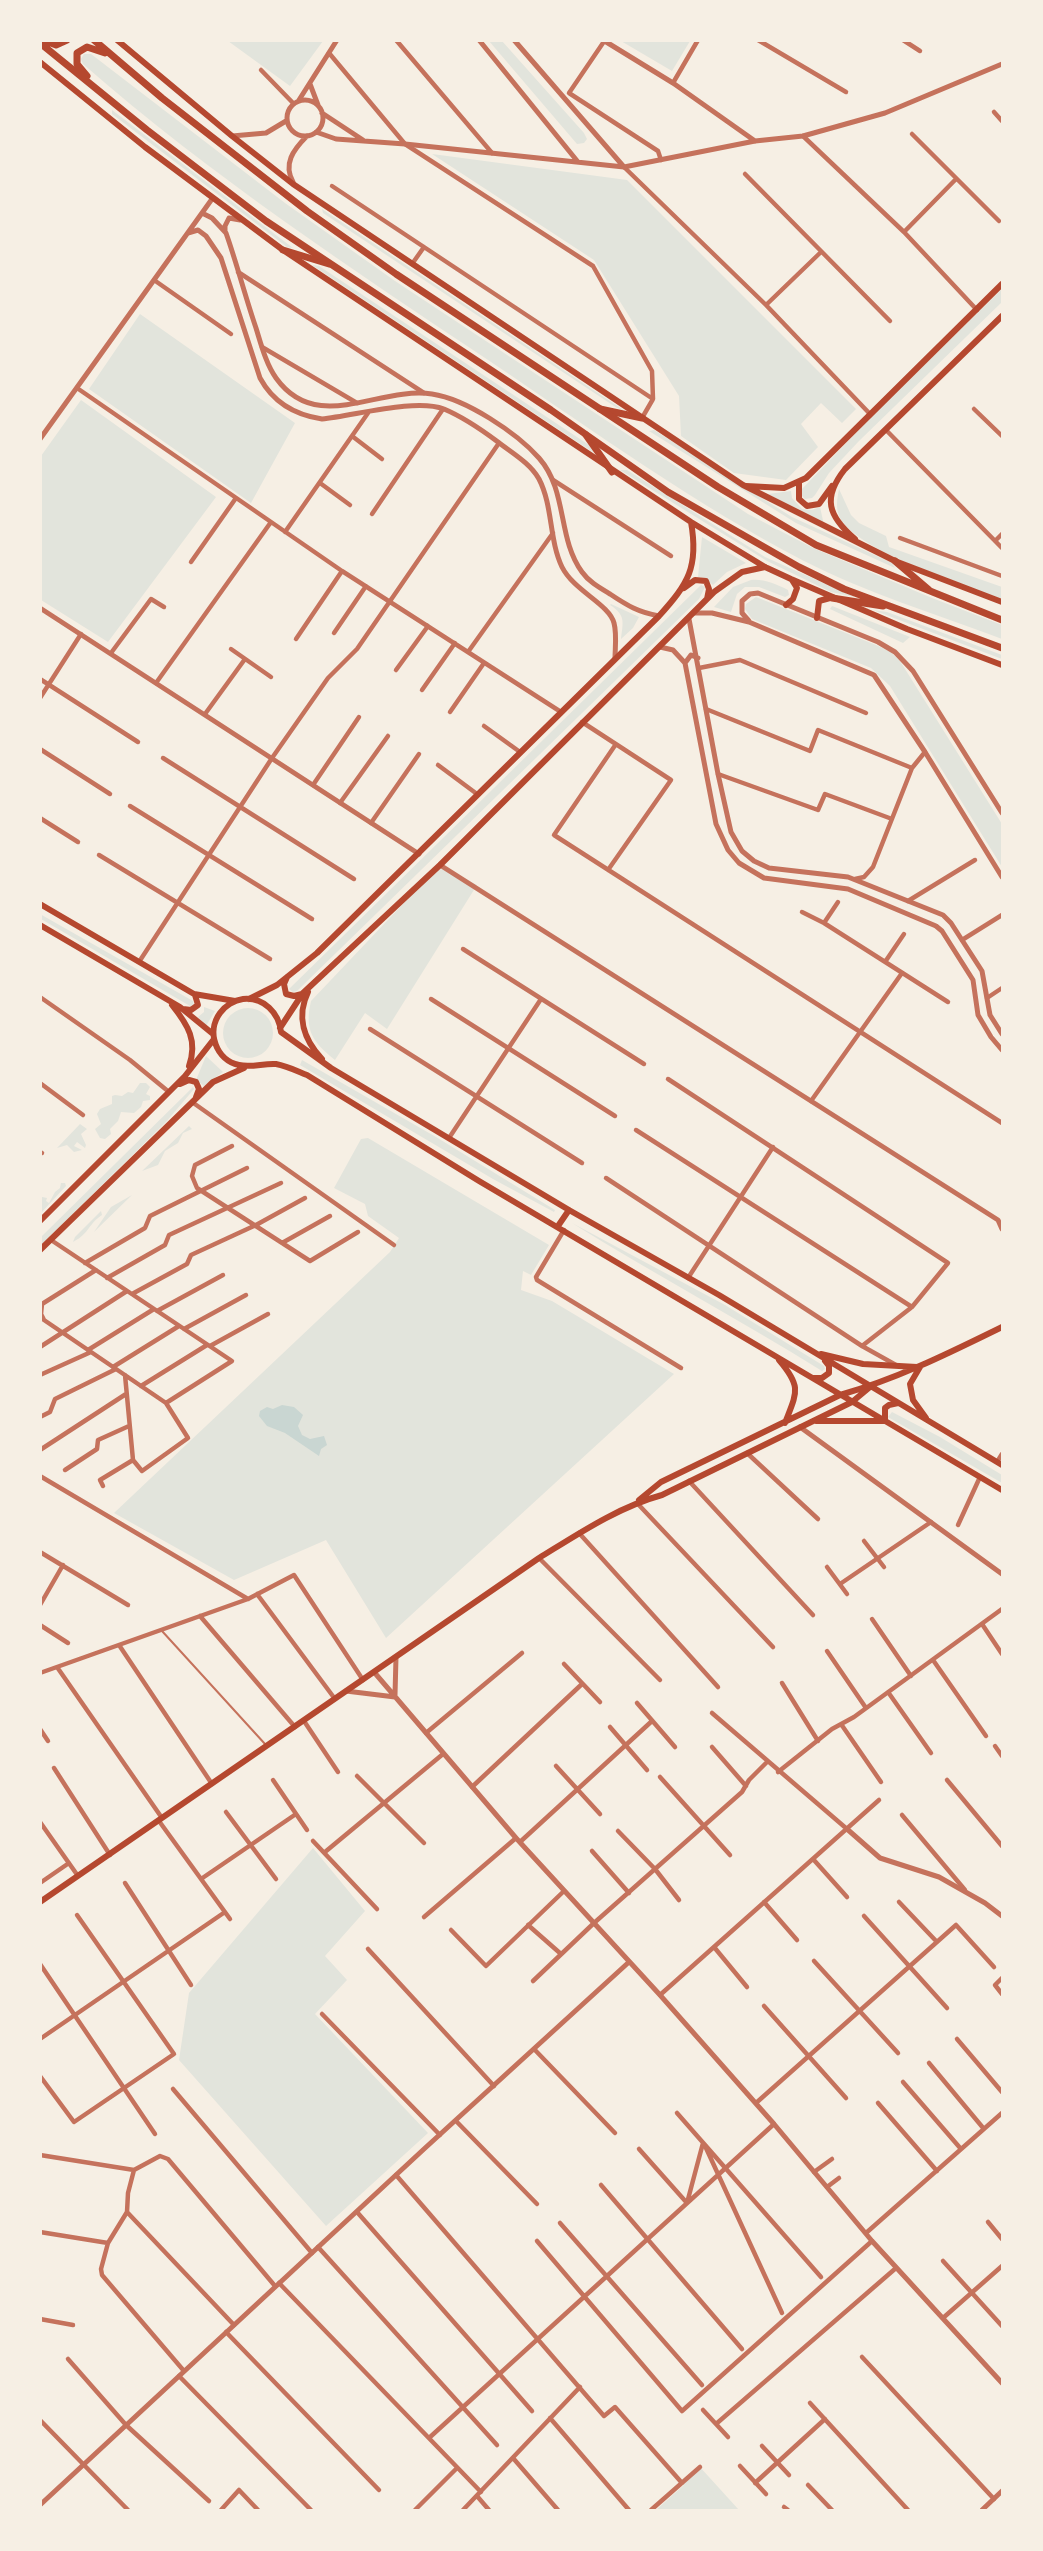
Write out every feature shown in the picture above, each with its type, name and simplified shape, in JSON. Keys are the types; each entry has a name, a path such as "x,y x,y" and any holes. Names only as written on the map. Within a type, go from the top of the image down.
{"main road":[{"path":"42,42 56,45 67,40"},
{"path":"94,40 307,211 596,408 770,520 816,545 1002,620"},
{"path":"117,40 293,184 743,486 895,561 1002,602"},
{"path":"42,42 147,130 258,214 668,492 799,567 844,589 1002,648"},
{"path":"99,90 77,64 77,53 83,48 91,47 120,62"},
{"path":"40,62 240,220 612,472 691,522 765,567 832,598 1002,665"},
{"path":"283,250 330,264"},
{"path":"743,486 784,488 799,483 1002,284"},
{"path":"799,483 799,499 807,506 819,504 834,483 1002,316"},
{"path":"596,408 642,418"},
{"path":"584,433 612,472"},
{"path":"834,483 831,512 843,528 862,545"},
{"path":"683,589 693,554 691,522"},
{"path":"895,561 933,593"},
{"path":"281,1030 303,993 440,865 705,602 732,577 752,569 765,567"},
{"path":"40,904 193,993 209,998 236,1001 249,999 288,977 317,953 695,579 706,581 710,589 705,602"},
{"path":"786,605 795,595 796,588 791,579"},
{"path":"817,618 819,601 832,598 901,609"},
{"path":"40,925 186,1010 195,1009 198,1001 193,993"},
{"path":"288,977 284,984 286,994 294,996 303,993"},
{"path":"311,986 302,1010 303,1026 308,1042 331,1068"},
{"path":"249,999 266,1005 273,1011 281,1030 331,1068 1000,1464"},
{"path":"169,1001 184,1020 192,1036 193,1056 188,1073"},
{"path":"40,1221 188,1073 214,1037 219,1014 236,1001"},
{"path":"180,1007 214,1037 220,1053 226,1059 241,1066 249,1066"},
{"path":"40,1251 192,1102 223,1076 258,1064 278,1065 307,1075 479,1181 1002,1490"},
{"path":"169,1092 185,1081 193,1080 199,1089 192,1102"},
{"path":"561,1228 569,1210"},
{"path":"40,1902 539,1558 579,1533 637,1502 661,1482 840,1395 870,1387 921,1367 1002,1327"},
{"path":"811,1351 863,1364 921,1367"},
{"path":"775,1355 794,1378 796,1390 785,1423"},
{"path":"810,1377 822,1378 829,1374 829,1366 824,1359"},
{"path":"921,1367 910,1384 913,1400 927,1420"},
{"path":"637,1502 662,1495 812,1422 852,1402 870,1387"},
{"path":"885,1421 885,1408 898,1403"},
{"path":"812,1422 885,1421"}],"street":[{"path":"232,136 266,132 286,121 289,108 310,84 337,40"},
{"path":"396,40 492,153"},
{"path":"479,40 578,162"},
{"path":"514,40 624,167 766,305 870,414"},
{"path":"673,83 698,40"},
{"path":"758,40 846,92"},
{"path":"903,40 920,51"},
{"path":"565,99 604,41 673,83 754,141"},
{"path":"329,52 405,144 593,266 652,371 653,399 642,418"},
{"path":"316,132 336,139 624,167 754,141 803,136 885,113 1002,64"},
{"path":"261,70 296,102 312,101 318,105"},
{"path":"293,184 287,171 289,160 307,136 316,132 322,124 322,113 310,84"},
{"path":"569,93 658,151 661,160"},
{"path":"994,112 1002,120"},
{"path":"322,113 364,141"},
{"path":"286,121 294,132 307,136"},
{"path":"912,134 999,221"},
{"path":"803,136 904,232 977,310"},
{"path":"745,174 890,321"},
{"path":"904,232 956,179"},
{"path":"332,186 653,399"},
{"path":"40,439 212,199"},
{"path":"202,213 212,218 226,233"},
{"path":"240,220 232,218 226,221 226,233 232,255 262,347 273,373 295,398 305,403 323,406 424,393"},
{"path":"188,233 198,230 206,236 220,258 260,378 269,392 285,406 310,417 322,419 418,406 443,409 477,427 528,465 538,477 544,490 562,566 582,592 611,614 615,625 615,659"},
{"path":"412,264 424,247"},
{"path":"766,305 821,252"},
{"path":"220,258 232,255"},
{"path":"238,272 424,393 463,402 524,444 539,458 553,480 576,562 593,584 637,612 659,616"},
{"path":"154,280 231,334"},
{"path":"262,347 357,403"},
{"path":"76,388 342,571 561,712"},
{"path":"456,416 463,402"},
{"path":"372,514 443,409"},
{"path":"974,409 1002,436"},
{"path":"285,531 368,413"},
{"path":"886,430 1002,548"},
{"path":"352,436 382,459"},
{"path":"140,962 272,758 328,678 357,649 499,442"},
{"path":"553,480 670,556"},
{"path":"320,483 351,505"},
{"path":"191,562 236,498"},
{"path":"156,683 271,522"},
{"path":"468,652 553,533"},
{"path":"995,541 1002,534"},
{"path":"900,538 1002,576"},
{"path":"296,639 342,571"},
{"path":"334,633 366,586"},
{"path":"749,622 740,606 750,594 758,593 878,642 903,658 1002,813"},
{"path":"602,606 610,600 610,595"},
{"path":"111,654 151,599 164,607"},
{"path":"40,608 418,854"},
{"path":"1002,877 925,752 874,675 749,622 712,613 692,616 718,774 731,832 742,851 754,861 769,868 854,879 943,915 951,923 982,971 990,1015 1002,1034"},
{"path":"396,670 428,626"},
{"path":"40,698 81,634"},
{"path":"422,690 455,643"},
{"path":"660,647 673,650 685,663 716,824 728,850 739,863 764,878 848,889 936,926 942,931 973,980 978,1015 1002,1050"},
{"path":"231,649 270,677"},
{"path":"685,663 691,655 698,658"},
{"path":"205,714 244,659"},
{"path":"699,668 740,660 866,713"},
{"path":"450,712 484,663"},
{"path":"40,680 138,742"},
{"path":"706,709 810,751 818,730 912,768"},
{"path":"313,785 359,717"},
{"path":"582,722 670,780 608,870"},
{"path":"484,726 520,752"},
{"path":"340,803 388,736"},
{"path":"616,744 554,835 1002,1123"},
{"path":"40,749 110,794"},
{"path":"854,879 864,877 873,867 912,768 925,752"},
{"path":"371,823 418,754"},
{"path":"163,758 354,879"},
{"path":"438,765 477,794"},
{"path":"718,774 818,810 825,794 892,819"},
{"path":"130,806 312,920"},
{"path":"40,818 78,842"},
{"path":"99,855 270,959"},
{"path":"908,900 975,860"},
{"path":"440,865 998,1220 1002,1229"},
{"path":"824,923 838,902"},
{"path":"801,912 824,923 948,1002"},
{"path":"962,940 1002,915"},
{"path":"885,962 904,934"},
{"path":"464,949 644,1064"},
{"path":"811,1101 902,972"},
{"path":"987,998 1002,988"},
{"path":"40,998 130,1059 169,1092"},
{"path":"431,999 615,1116"},
{"path":"449,1138 541,999"},
{"path":"370,1029 582,1163"},
{"path":"668,1079 948,1263 912,1307 862,1346"},
{"path":"40,1083 83,1115"},
{"path":"192,1102 394,1245"},
{"path":"636,1130 912,1307"},
{"path":"232,1146 195,1165 192,1176 197,1188 202,1192 310,1261 358,1232"},
{"path":"688,1278 773,1147"},
{"path":"85,1263 145,1228 150,1216 247,1168"},
{"path":"606,1178 862,1346 898,1366"},
{"path":"107,1278 165,1245 170,1235 281,1183"},
{"path":"40,1347 130,1293 187,1264 191,1256 256,1225 305,1198"},
{"path":"282,1243 330,1216"},
{"path":"561,1228 536,1277 538,1282 681,1368"},
{"path":"51,1240 232,1361 166,1403"},
{"path":"96,1270 42,1304 41,1314 44,1320 89,1351 115,1368 166,1403 188,1438 142,1472 133,1460 125,1375"},
{"path":"40,1375 89,1351 156,1310 223,1275"},
{"path":"40,1417 50,1412 55,1399 246,1295"},
{"path":"141,1386 268,1314"},
{"path":"40,1450 126,1394"},
{"path":"65,1470 97,1449 98,1440 129,1426"},
{"path":"800,1427 1002,1574"},
{"path":"747,1453 818,1519"},
{"path":"1000,1464 1002,1454"},
{"path":"103,1486 100,1480 133,1460"},
{"path":"40,1476 248,1599"},
{"path":"958,1524 980,1477"},
{"path":"689,1481 813,1615"},
{"path":"637,1502 773,1647"},
{"path":"840,1584 931,1522"},
{"path":"579,1533 718,1687"},
{"path":"864,1541 884,1568"},
{"path":"40,1552 128,1605"},
{"path":"539,1558 660,1680"},
{"path":"40,1605 63,1565"},
{"path":"827,1568 847,1594"},
{"path":"40,1673 248,1599 294,1575 363,1680"},
{"path":"257,1594 335,1699"},
{"path":"778,1772 841,1724 1002,1610"},
{"path":"200,1616 295,1727"},
{"path":"872,1618 911,1676"},
{"path":"982,1624 1002,1654"},
{"path":"40,1625 68,1643"},
{"path":"119,1645 212,1784"},
{"path":"827,1651 866,1708"},
{"path":"426,1733 522,1653"},
{"path":"395,1697 396,1657"},
{"path":"933,1660 986,1736"},
{"path":"564,1664 600,1702"},
{"path":"57,1667 230,1919"},
{"path":"374,1672 518,1840 660,1995 756,2103 872,2241 1002,2384"},
{"path":"782,1683 818,1741"},
{"path":"472,1787 582,1684"},
{"path":"346,1691 395,1697"},
{"path":"888,1692 931,1753"},
{"path":"637,1703 675,1747"},
{"path":"712,1713 880,1858 939,1877 1002,1916"},
{"path":"304,1721 338,1772"},
{"path":"424,1917 578,1789 652,1721"},
{"path":"841,1724 881,1782"},
{"path":"610,1727 647,1770"},
{"path":"40,1729 48,1741"},
{"path":"994,1746 1002,1756"},
{"path":"712,1747 746,1786"},
{"path":"325,1852 443,1754"},
{"path":"533,1981 594,1923 742,1792 767,1762"},
{"path":"556,1766 600,1814"},
{"path":"54,1768 110,1855"},
{"path":"357,1776 424,1843"},
{"path":"660,1777 730,1855"},
{"path":"273,1780 307,1830"},
{"path":"947,1780 1002,1846"},
{"path":"660,1995 879,1800"},
{"path":"226,1812 276,1879"},
{"path":"201,1879 297,1814"},
{"path":"902,1815 966,1892"},
{"path":"40,1822 78,1876"},
{"path":"618,1831 655,1869 679,1900"},
{"path":"313,1841 377,1909"},
{"path":"592,1851 629,1893"},
{"path":"813,1859 847,1897"},
{"path":"40,1882 69,1863"},
{"path":"125,1882 191,1985"},
{"path":"451,1930 486,1966 564,1891"},
{"path":"764,1902 797,1940"},
{"path":"899,1902 937,1942"},
{"path":"40,2039 225,1912"},
{"path":"40,2076 74,2122 174,2054 122,1983 77,1915"},
{"path":"864,1916 947,2008"},
{"path":"756,2103 956,1924 994,1967"},
{"path":"528,1925 561,1954"},
{"path":"714,1947 747,1987"},
{"path":"368,1948 494,2086"},
{"path":"814,1961 898,2053"},
{"path":"40,2505 629,1962"},
{"path":"40,1964 155,2134"},
{"path":"1002,1978 995,1985 1002,1994"},
{"path":"764,2006 846,2098"},
{"path":"321,2014 440,2135"},
{"path":"957,2039 1002,2092"},
{"path":"534,2049 615,2133"},
{"path":"929,2063 984,2129"},
{"path":"903,2082 961,2150"},
{"path":"173,2089 312,2253"},
{"path":"878,2103 937,2171"},
{"path":"677,2113 821,2277"},
{"path":"866,2233 1002,2113"},
{"path":"456,2121 537,2204"},
{"path":"429,2438 774,2124"},
{"path":"687,2203 703,2143"},
{"path":"703,2143 782,2313"},
{"path":"639,2149 687,2203"},
{"path":"40,2156 134,2170 160,2156 168,2159 277,2285 458,2468 479,2494 489,2511"},
{"path":"814,2172 832,2159"},
{"path":"134,2170 128,2193 127,2212 108,2242 100,2269 102,2275 182,2374 311,2511"},
{"path":"396,2175 604,2416 615,2407 682,2483"},
{"path":"827,2187 839,2178"},
{"path":"601,2185 742,2349"},
{"path":"127,2212 234,2325"},
{"path":"357,2212 532,2411"},
{"path":"988,2222 1002,2239"},
{"path":"560,2223 702,2385"},
{"path":"40,2232 108,2242"},
{"path":"537,2241 682,2411 872,2241"},
{"path":"318,2247 497,2445"},
{"path":"943,2261 1002,2326"},
{"path":"943,2318 1002,2266"},
{"path":"716,2424 896,2268"},
{"path":"40,2319 73,2325"},
{"path":"226,2332 379,2490"},
{"path":"862,2356 994,2499"},
{"path":"68,2359 126,2425 209,2501"},
{"path":"463,2511 580,2387"},
{"path":"810,2403 908,2511"},
{"path":"703,2410 728,2437"},
{"path":"550,2418 629,2511"},
{"path":"755,2482 825,2419"},
{"path":"40,2420 128,2511"},
{"path":"762,2446 789,2475"},
{"path":"513,2458 558,2511"},
{"path":"740,2466 766,2494"},
{"path":"651,2511 700,2467"},
{"path":"415,2511 458,2468"},
{"path":"808,2485 832,2511"},
{"path":"222,2511 239,2490 258,2511"},
{"path":"984,2510 1002,2491"}],"lane":[{"path":"161,1630 267,1746"}],"shaded area":[{"path":"228,41 323,41 290,86"},
{"path":"489,41 502,41 584,133 587,139 584,143 577,144"},
{"path":"621,41 690,41 672,71"},
{"path":"84,54 91,54 285,203 395,281 748,514 813,548 1002,625 1002,639 828,573 764,539 685,492 284,221 181,145 132,105 83,64 81,59"},
{"path":"112,110 293,248 287,247 112,114"},
{"path":"432,154 627,180 856,409 842,423 821,403 801,424 818,447 786,480 734,473 681,436 679,396 594,260"},
{"path":"322,209 625,411 617,408 323,213"},
{"path":"312,265 319,266 589,445 594,453"},
{"path":"1002,289 1002,302 859,441 829,473 812,498 805,499 801,490 883,405"},
{"path":"140,314 295,423 251,503 89,389"},
{"path":"81,400 216,497 108,642 41,600 41,456"},
{"path":"654,430 792,517 892,563 895,568 796,523 649,431"},
{"path":"620,470 627,470 765,557 855,597 831,592 767,561"},
{"path":"839,489 851,515 859,523 886,536 889,547 1002,587 1002,599 916,567 870,544 841,520 837,508"},
{"path":"791,491 792,498 802,509 812,510 820,507 824,525 768,494"},
{"path":"702,537 746,563 727,572 713,585 704,578 698,577"},
{"path":"751,580 774,584 788,590 789,595 785,597 759,587 745,587 737,594 731,612 714,607 733,587"},
{"path":"701,585 705,587 699,599 297,991 293,992 289,989"},
{"path":"756,597 876,645 891,652 900,661 1002,824 1002,867 890,686 871,668 752,619 745,609 746,604"},
{"path":"611,604 639,617 633,628 621,639 622,619"},
{"path":"832,606 910,637 903,643 830,609"},
{"path":"873,610 887,612 1002,655 1002,659"},
{"path":"440,865 477,885 387,1029 365,1013 335,1060 312,1035 309,1020 311,1001"},
{"path":"40,914 193,1001 194,1005 190,1006 41,919"},
{"path":"204,1007 215,1011 206,1026 198,1017 204,1012"},
{"path":"243,1008 253,1008 266,1015 273,1028 273,1038 266,1051 253,1058 243,1058 234,1054 227,1047 223,1038 223,1028 227,1019 234,1012"},
{"path":"206,1056 223,1072 204,1086 196,1080"},
{"path":"302,1060 436,1137 555,1210 554,1212 493,1179 300,1065"},
{"path":"140,1083 146,1083 150,1087 146,1094 150,1096 150,1100 143,1101 141,1107 134,1113 121,1112 118,1121 110,1129 111,1134 105,1139 100,1138 95,1129 101,1124 97,1114 100,1109 112,1104 112,1096 133,1093"},
{"path":"193,1087 194,1089 166,1122 41,1245 41,1237"},
{"path":"80,1124 87,1129 81,1134 85,1148 77,1142 74,1146 82,1150 74,1152 67,1145 57,1148"},
{"path":"189,1126 192,1129 183,1133 178,1143 165,1151 158,1165 142,1171"},
{"path":"368,1138 549,1245 531,1275 523,1271 521,1290 552,1301 674,1374 386,1638 326,1540 234,1580 114,1513 390,1252 399,1238 368,1216 365,1204 334,1188 361,1139"},
{"path":"61,1183 65,1183 66,1186 41,1213 42,1197 47,1198 46,1201 49,1203"},
{"path":"132,1195 94,1232 111,1207"},
{"path":"101,1211 102,1215 73,1242 75,1237"},
{"path":"572,1223 725,1305 824,1366 825,1369 822,1371"},
{"path":"282,1405 294,1407 303,1415 298,1426 302,1435 310,1439 324,1436 327,1445 321,1449 319,1456 285,1433 267,1426 259,1416 260,1411 267,1407 273,1409"},
{"path":"892,1412 940,1437 1002,1475 1002,1483 888,1417"},
{"path":"313,1848 365,1911 325,1956 347,1980 315,2014 428,2133 326,2226 179,2060 189,1993"},
{"path":"699,2466 739,2510 656,2510 684,2485 682,2482"}]}
